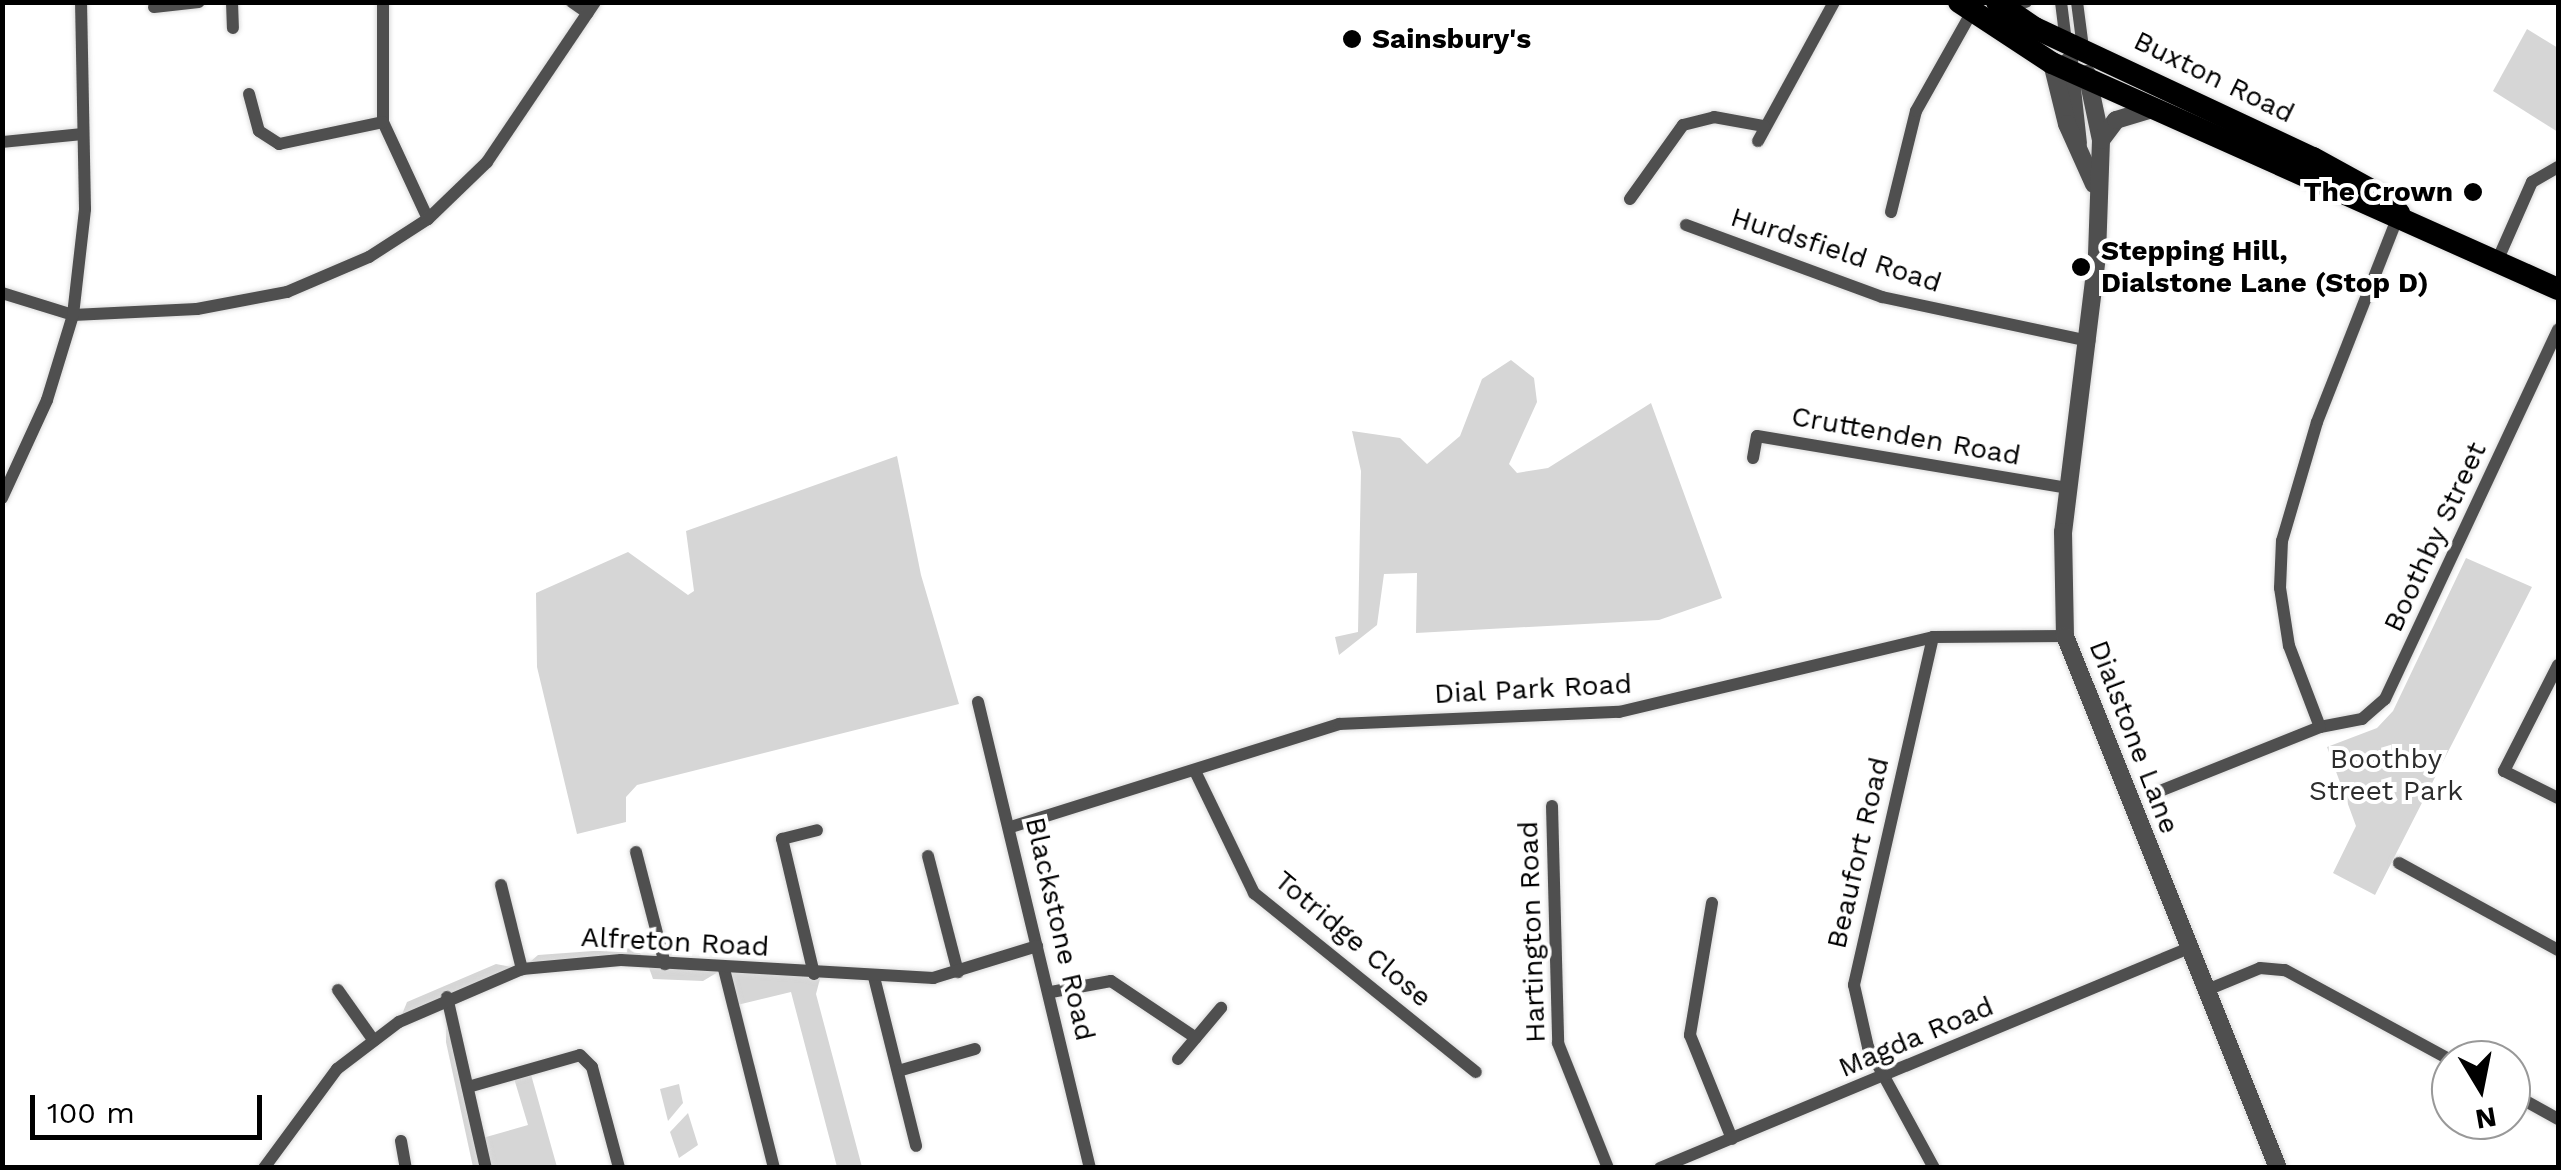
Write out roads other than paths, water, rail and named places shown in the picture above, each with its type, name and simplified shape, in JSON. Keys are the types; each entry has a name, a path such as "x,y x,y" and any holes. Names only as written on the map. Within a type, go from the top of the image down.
{"highway":[{"name":"Buxton Road","path":"2009,4 2074,45 2313,158 2388,199 2400,214"},
{"name":"Buxton Road","path":"1964,8 2070,71 2369,209 2400,214 2558,289"}],"street":[{"path":"2,498 46,400 73,315 85,209 81,2"},
{"path":"154,7 199,2"},
{"path":"232,2 233,28"},
{"path":"384,2 383,122 428,219"},
{"path":"2,294 73,315 197,310 287,292 369,257 428,219 487,162 592,8 572,2"},
{"path":"1758,141 1834,2"},
{"path":"2061,2 2074,45"},
{"path":"2070,71 2078,2"},
{"path":"1891,212 1916,111 1964,8"},
{"name":"Dialstone Lane","path":"2070,71 2101,140 2094,184 2088,341 2060,582 2065,636 2278,1168"},
{"name":"Dialstone Lane","path":"2070,71 2078,144 2094,184"},
{"path":"249,94 259,130 280,144 383,122"},
{"path":"2101,140 2116,120 2153,109"},
{"path":"1630,199 1683,125 1714,118 1764,126"},
{"path":"2,142 82,134"},
{"path":"2498,258 2532,182 2558,167"},
{"path":"2320,728 2289,646 2280,588 2282,541 2317,422 2400,214"},
{"name":"Hurdsfield Road","path":"1686,224 1882,297 2088,341"},
{"name":"Boothby Street","path":"2160,790 2320,728 2362,719 2385,699 2558,329"},
{"name":"Cruttenden Road","path":"1753,458 1757,436 2069,488"},
{"name":"Dial Park Road","path":"1010,827 1362,720 1526,718 1674,704 1932,636 2065,636"},
{"name":"Beaufort Road","path":"1932,636 1854,986 1858,1017 1882,1078 1934,1168"},
{"path":"2558,665 2504,771 2558,798"},
{"name":"Blackstone Road","path":"978,702 1051,992 1090,1168"},
{"name":"Totridge Close","path":"1195,771 1254,893 1476,1072"},
{"name":"Hartington Road","path":"1553,806 1558,1044 1608,1168"},
{"path":"814,974 782,839 817,830"},
{"path":"636,852 665,964"},
{"path":"928,856 958,972"},
{"path":"2399,863 2558,950"},
{"path":"501,885 522,969"},
{"path":"1712,902 1690,1034 1732,1139"},
{"name":"Alfreton Road","path":"264,1168 280,1136 337,1069 374,1041 447,997 522,969 601,960 874,977 958,972 1038,946"},
{"name":"Magda Road","path":"1660,1168 2189,948"},
{"path":"724,968 774,1168"},
{"path":"2207,990 2260,968 2285,970 2431,1049"},
{"path":"874,977 916,1146"},
{"path":"1051,992 1111,981 1196,1038"},
{"path":"338,990 374,1041"},
{"path":"447,997 486,1168"},
{"path":"1178,1059 1221,1008"},
{"path":"898,1071 975,1049"},
{"path":"468,1087 580,1056 592,1067 619,1168"},
{"path":"2531,1104 2558,1119"},
{"path":"401,1140 406,1168"}],"place":[{"name":"Sainsbury's","path":"1352,39"},
{"name":"The Crown","path":"2473,192"},
{"name":"Stepping Hill, Dialstone Lane (Stop D)","path":"2081,267"}],"park label":[{"name":"Boothby Street Park","path":"2386,775"}]}
